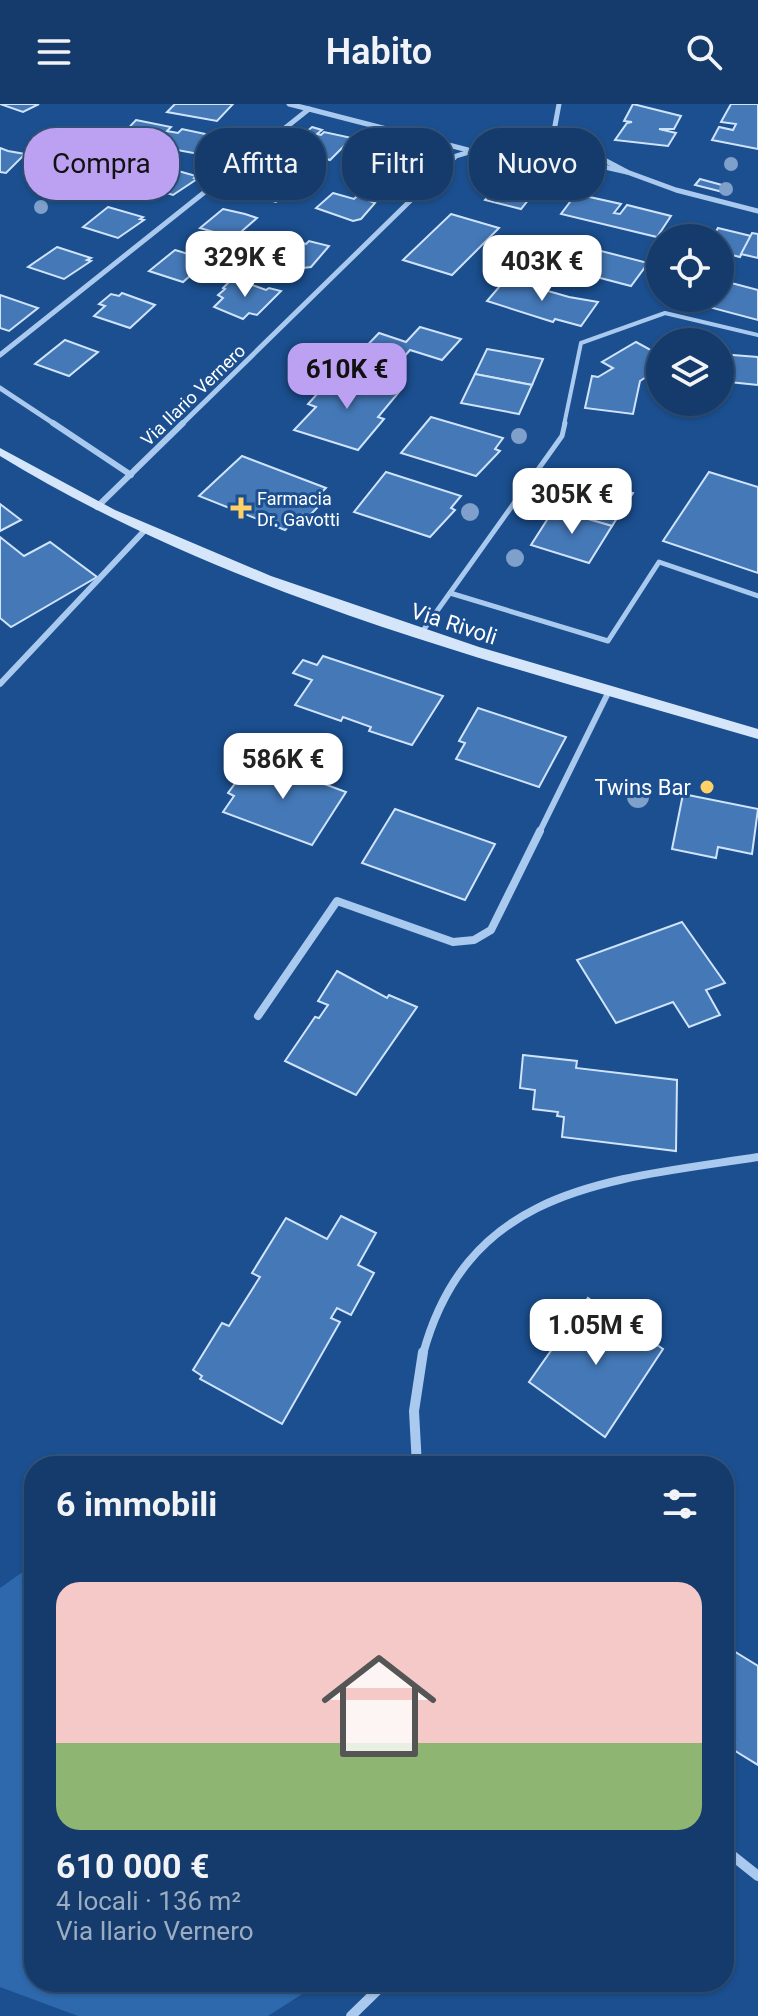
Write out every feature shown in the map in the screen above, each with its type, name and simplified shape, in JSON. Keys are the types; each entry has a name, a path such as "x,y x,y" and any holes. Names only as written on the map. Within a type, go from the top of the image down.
{"street":[{"path":"289,104 468,150 496,146 517,148 627,172 676,190 758,211"},
{"path":"559,104 554,131 627,172"},
{"path":"0,355 309,109"},
{"name":"Via Ilario Vernero","path":"97,507 456,156 468,150"},
{"path":"0,388 131,475"},
{"name":"Via Rivoli","path":"0,451 97,507 145,530 420,635 758,734"},
{"path":"0,684 145,530"},
{"path":"258,1016 337,901 453,942 474,940 491,930 609,691"},
{"path":"415,1456 414,1399 422,1351 438,1309 458,1270 483,1240 513,1217 550,1198 587,1187 758,1157"},
{"path":"734,1857 758,1876"},
{"path":"351,2016 376,1992"}],"lane":[{"path":"420,635 562,436 581,343 665,313 758,335"},
{"path":"450,593 608,641 659,562 758,596"}],"shaded area":[{"path":"24,1571 24,1992 305,1992 268,2016 78,2016 0,1987 0,1588"}],"building":[{"path":"0,104 39,104 23,112"},
{"path":"175,104 233,104 217,121 167,112"},
{"path":"633,104 681,116 674,129 659,129 676,133 668,146 615,140 627,123 632,122 624,121"},
{"path":"731,104 758,104 758,149 712,140 719,127 733,130 736,124 721,122"},
{"path":"136,120 171,127 170,128 128,128"},
{"path":"182,129 195,132 195,153 179,150 179,132"},
{"path":"326,132 342,136 342,148 330,160 326,159"},
{"path":"0,148 24,154 6,173 0,172"},
{"path":"179,171 195,176 195,180 179,191"},
{"path":"700,179 727,187 723,192 695,185"},
{"path":"333,193 342,196 342,200 375,203 361,219 353,221 316,208"},
{"path":"485,200 528,200 521,209"},
{"path":"572,200 603,200 621,204 614,213 620,214 627,205 671,216 666,224 646,224 646,234 561,214"},
{"path":"108,207 143,217 140,219 144,220 118,238 83,227"},
{"path":"223,209 257,218 234,238 200,228"},
{"path":"451,214 499,228 452,275 403,260"},
{"path":"734,232 751,236 740,257 734,256"},
{"path":"752,233 758,234 758,258 741,254"},
{"path":"284,237 306,244 309,241 329,246 311,267 303,268 266,254"},
{"path":"558,240 646,262 646,266 631,286 539,262"},
{"path":"57,247 91,258 87,260 91,261 64,279 28,267"},
{"path":"175,250 208,260 183,282 149,271"},
{"path":"233,278 266,290 281,291 257,315 249,313 243,319 214,307 223,298 218,295"},
{"path":"506,279 598,302 581,326 555,319 553,322 487,301"},
{"path":"734,284 758,290 758,320 728,312 734,312"},
{"path":"122,293 155,305 130,328 94,316 105,306 99,304 111,294 119,296"},
{"path":"0,295 38,308 9,331 0,328"},
{"path":"420,327 461,339 442,360 410,350 394,368 357,356 379,333 406,342"},
{"path":"65,340 98,352 69,376 35,364"},
{"path":"636,342 646,347 646,377 640,381 633,414 585,408 592,376 598,377 613,368 602,362"},
{"path":"487,349 543,359 532,385 475,374"},
{"path":"734,355 758,357 758,385 734,382"},
{"path":"336,373 399,392 378,417 384,419 358,450 294,430 316,407 308,404"},
{"path":"475,374 532,385 519,414 461,403"},
{"path":"431,417 503,438 495,449 500,451 476,476 401,453"},
{"path":"242,456 326,488 312,502 320,505 309,516 302,514 285,530 199,496"},
{"path":"386,472 461,496 451,508 455,510 430,537 354,512"},
{"path":"709,472 758,487 758,573 663,541"},
{"path":"576,476 633,493 612,526 554,509"},
{"path":"0,504 21,520 0,531"},
{"path":"554,509 612,526 589,563 531,545"},
{"path":"0,537 24,556 50,542 97,577 11,627 0,618"},
{"path":"323,656 443,696 412,745 369,731 371,727 343,717 341,721 295,705 312,680 293,673 303,660 317,665"},
{"path":"478,708 566,737 539,787 456,759 465,743 459,741"},
{"path":"254,758 346,792 312,845 223,812 234,796 228,793"},
{"path":"683,794 758,809 752,854 718,847 716,858 672,849"},
{"path":"395,809 495,844 465,900 362,863"},
{"path":"682,922 725,983 706,990 720,1015 689,1027 673,1002 616,1023 577,960"},
{"path":"337,971 387,998 389,995 417,1007 356,1095 285,1061 315,1017 319,1018 328,1005 318,1001"},
{"path":"523,1055 577,1061 576,1068 677,1080 676,1151 562,1137 564,1117 557,1116 558,1112 533,1109 535,1090 520,1088"},
{"path":"341,1216 376,1233 358,1265 374,1273 351,1315 337,1308 331,1318 340,1322 282,1424 200,1379 202,1376 193,1370 222,1323 229,1326 260,1277 252,1273 286,1218 327,1239"},
{"path":"588,1298 663,1349 605,1437 529,1382"},
{"path":"734,1651 758,1666 758,1765 734,1750"}],"place":[{"name":"Farmacia Dr. Gavotti","path":"241,508"},
{"name":"Twins Bar","path":"707,787"}]}
